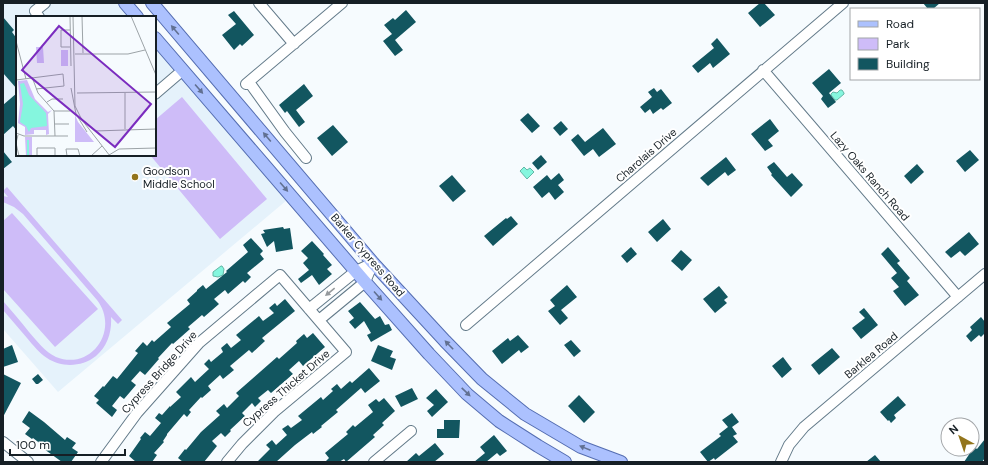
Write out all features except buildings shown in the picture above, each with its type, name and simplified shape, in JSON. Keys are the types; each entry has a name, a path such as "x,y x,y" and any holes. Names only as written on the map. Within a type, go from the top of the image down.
{"main road":[{"path":"125,3 136,16"},
{"name":"Barker Cypress Road","path":"152,3 373,263 444,341 482,379 525,414 581,447 621,462"},
{"name":"Barker Cypress Road","path":"156,39 365,282 467,394 499,421 565,462"},
{"path":"182,70 198,57"}],"street":[{"path":"38,16 35,11 45,3"},
{"path":"259,3 294,44"},
{"path":"306,158 248,83 342,3"},
{"name":"Charolais Drive","path":"466,325 843,3"},
{"path":"156,93 182,70"},
{"name":"Lazy Oaks Ranch Road","path":"763,70 958,297"},
{"path":"373,263 365,282 319,320 309,309 356,271 373,263"},
{"name":"Barklea Road","path":"781,462 789,445 804,427 985,274"},
{"name":"Cypress Bridge Drive","path":"104,461 137,413 199,343 280,275 309,309"},
{"name":"Cypress Thicket Drive","path":"227,462 242,444 274,412 346,352 319,320"},
{"path":"374,462 411,431"},
{"path":"3,442 28,462"}],"shaded area":[{"name":"Goodson Middle School","path":"3,3 117,3 128,16 16,16 16,156 156,156 156,48 287,200 58,392 3,329"},
{"path":"842,90 844,94 835,100 831,94 833,92 837,93"},
{"path":"524,167 527,170 530,168 534,172 527,179 520,171"},
{"path":"221,266 224,269 223,275 218,277 213,276 213,272"}],"green space":[{"path":"182,97 267,199 220,239 151,156 156,156 156,119"},
{"path":"7,187 122,320 118,324 111,317 110,333 104,348 90,360 78,364 65,365 47,358 36,349 3,310 3,301 41,346 56,357 69,360 80,358 90,353 98,345 103,335 105,324 103,312 97,300 23,214 14,207 3,202 3,196 8,197 3,191"},
{"path":"12,213 98,309 55,347 3,289 3,221"}],"place":[{"name":"Goodson Middle School","path":"135,177"}]}
